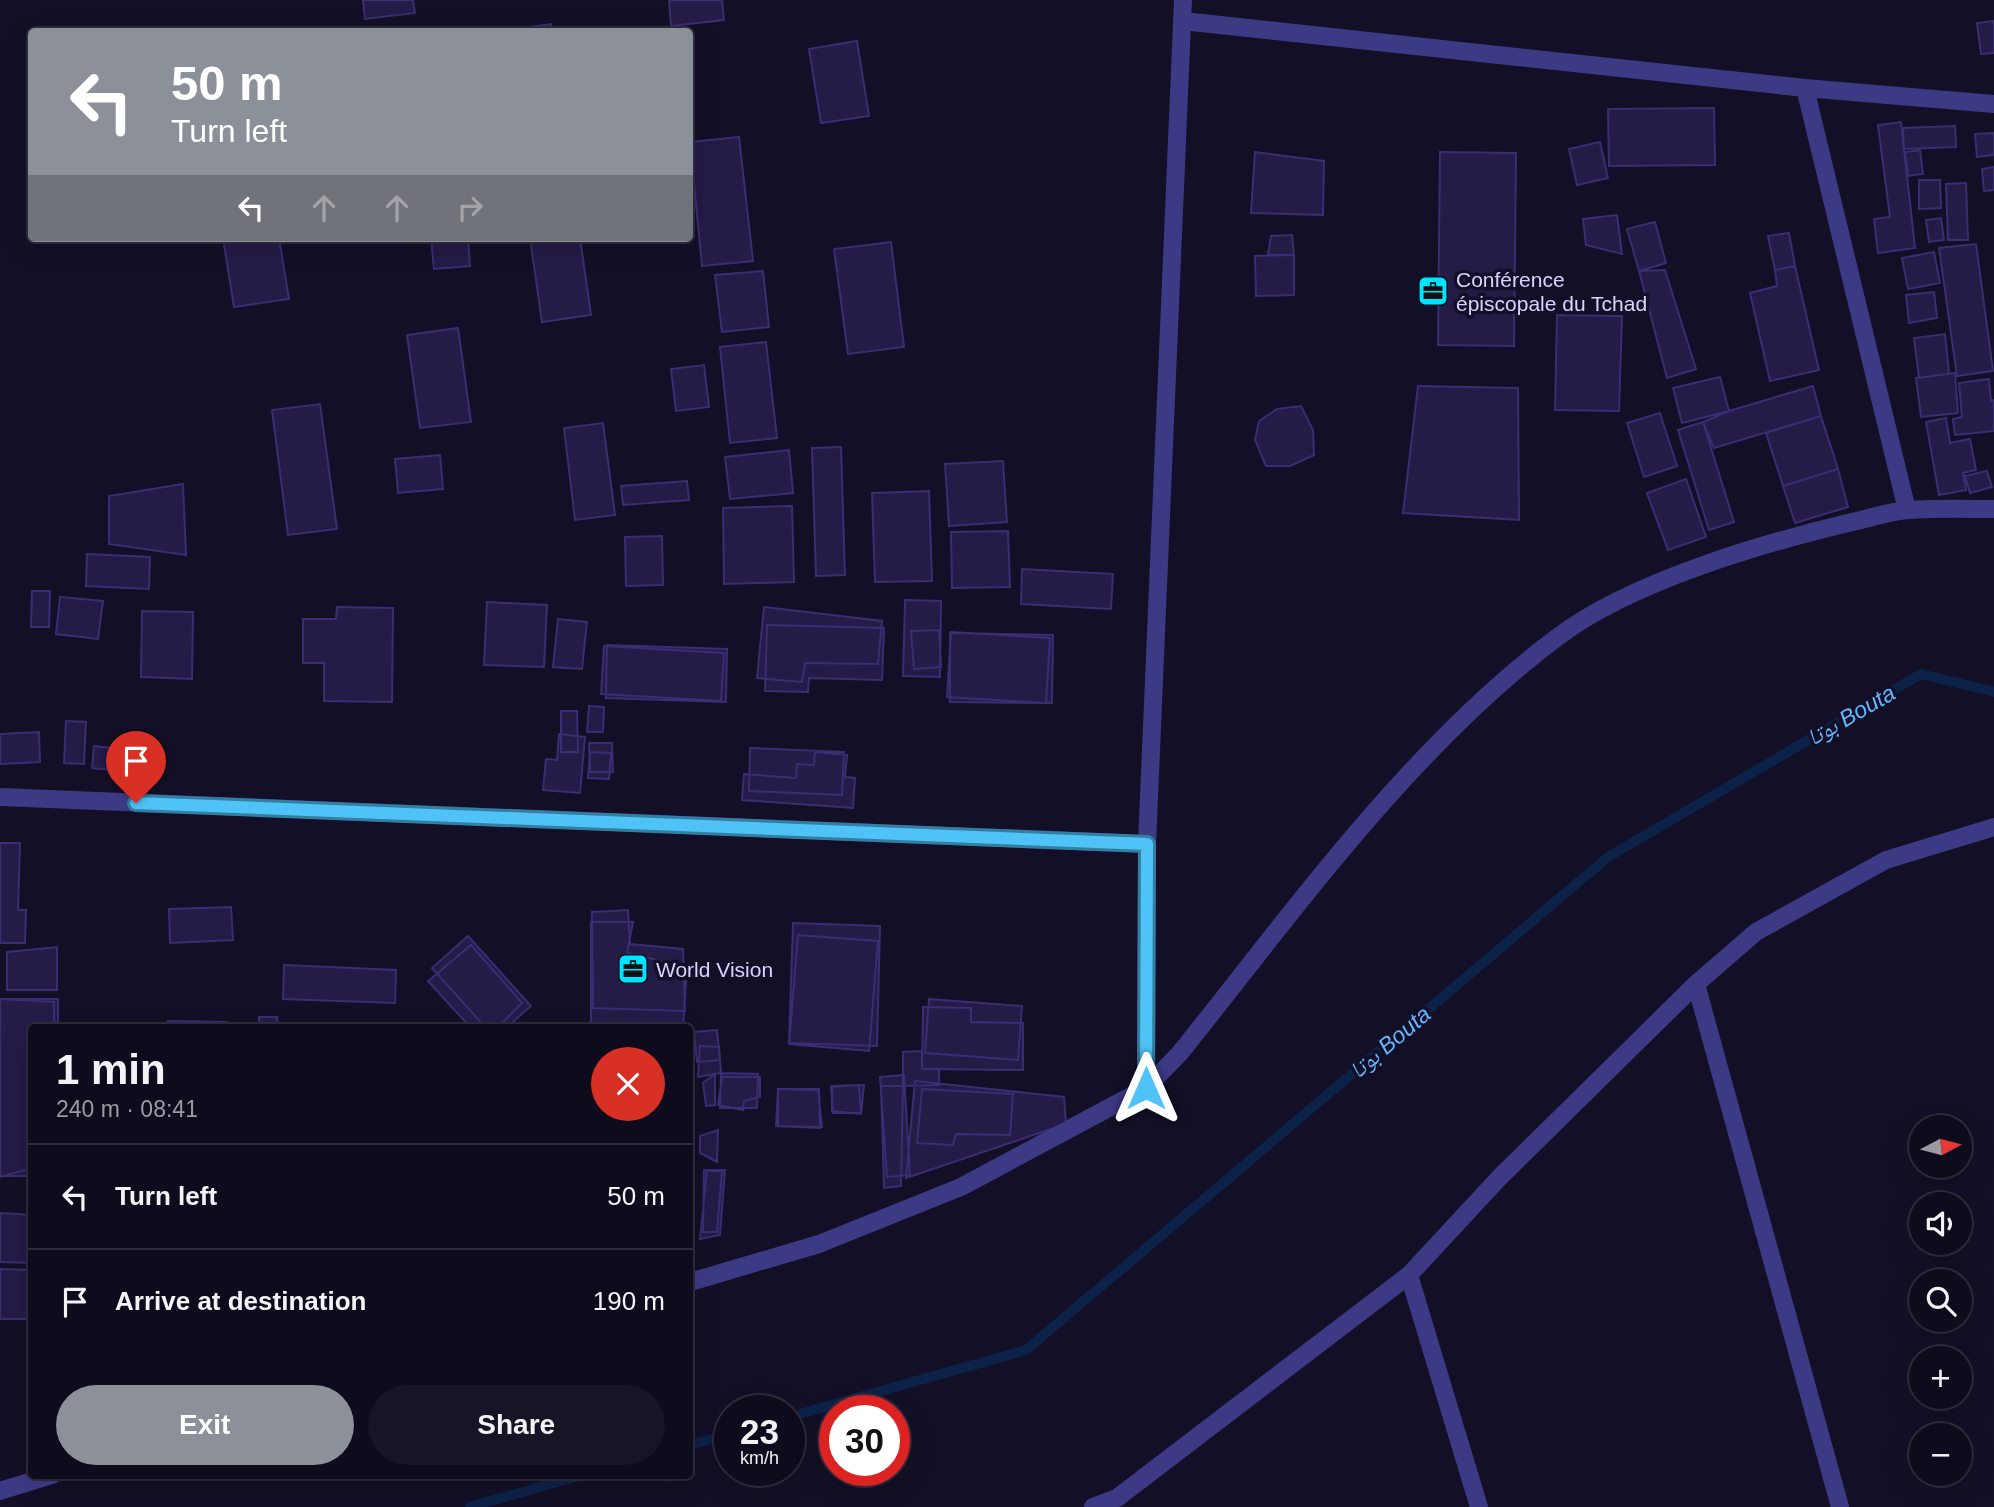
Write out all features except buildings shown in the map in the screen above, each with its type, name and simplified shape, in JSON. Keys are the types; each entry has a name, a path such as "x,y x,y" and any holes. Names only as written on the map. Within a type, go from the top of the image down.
{"street":[{"path":"1146,1088 1147,844 1182,0"},
{"path":"1182,21 1805,88 1994,104"},
{"path":"1805,88 1907,510"},
{"path":"693,1281 819,1244 961,1187 1146,1088 1180,1053 1390,796 1503,681 1561,634 1623,598 1720,560 1802,534 1907,510 1994,509"},
{"path":"0,797 1147,844"},
{"path":"1093,1507 1118,1503 1409,1275 1499,1178 1696,984 1756,932 1886,860 1994,827"},
{"path":"1696,984 1840,1507"},
{"path":"1409,1275 1479,1507"},
{"path":"0,1491 39,1479"}],"waterway":[{"name":"بوتا Bouta","path":"805,1412 1026,1350 1608,857 1921,674 1994,692"},
{"name":"بوتا Bouta","path":"693,1444 714,1438"},
{"name":"بوتا Bouta","path":"470,1507 568,1479"}],"place":[{"name":"Conférence épiscopale du Tchad","path":"1433,291"},
{"name":"World Vision","path":"633,969"}],"route":[{"path":"136,803 1147,844 1146,1088"}]}
